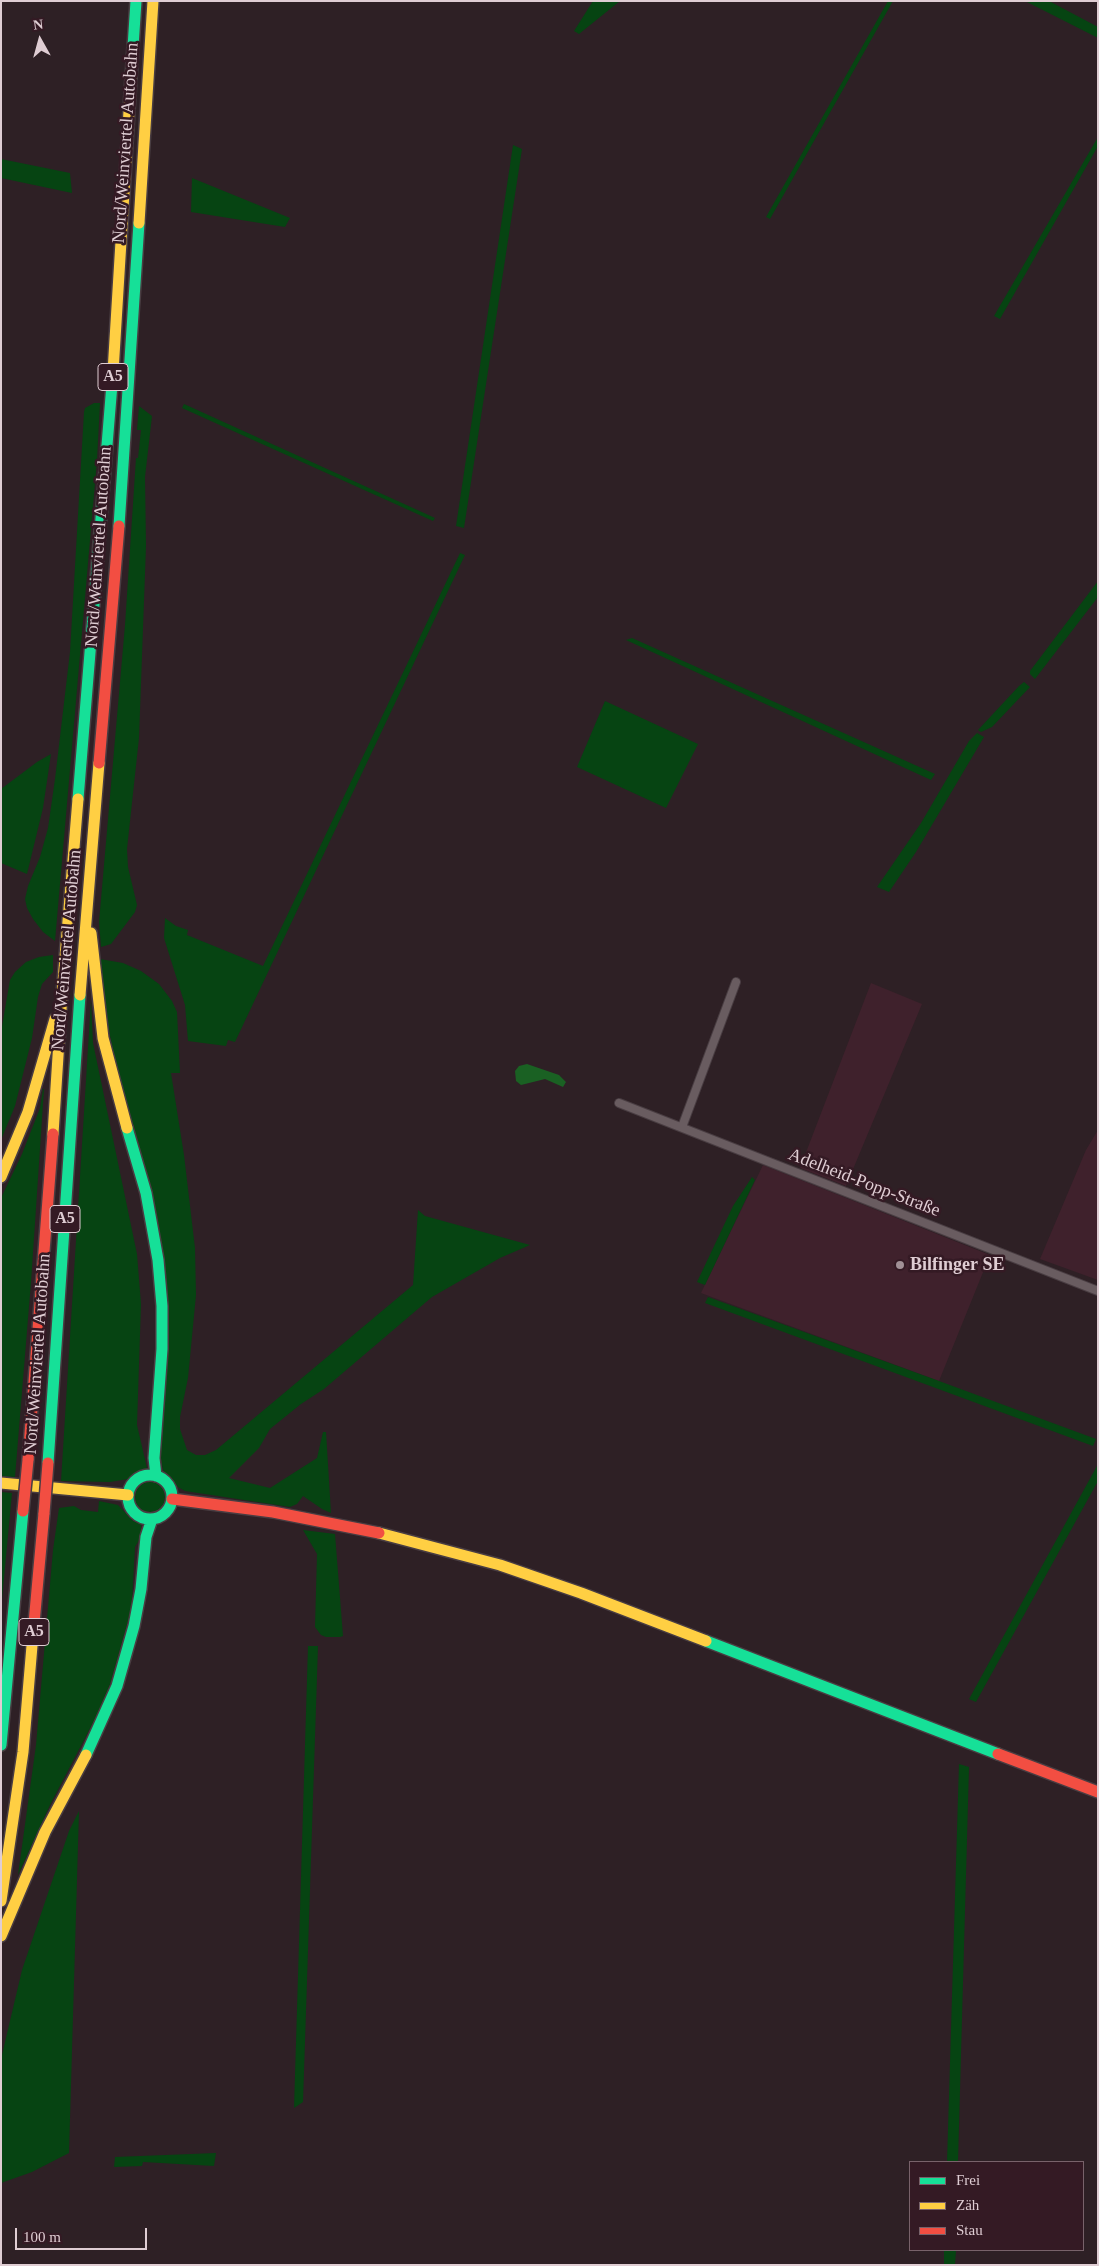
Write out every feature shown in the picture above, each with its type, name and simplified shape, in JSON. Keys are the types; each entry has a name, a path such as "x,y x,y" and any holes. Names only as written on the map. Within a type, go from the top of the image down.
{"main road":[{"name":"Nord/Weinviertel Autobahn","path":"1,1745 28,1460 48,1213 62,994 111,418 136,1"},
{"name":"Nord/Weinviertel Autobahn","path":"1,1901 23,1752 48,1463 88,894 117,555 153,1"},
{"path":"88,894 103,1038 113,1080 146,1193 158,1260 162,1306 162,1349 154,1458 156,1476"},
{"path":"1,1177 28,1112 62,994"},
{"path":"144,1476 156,1476 167,1483 172,1499 167,1511 158,1518 145,1518 134,1512 130,1507 128,1495 130,1488 138,1479 144,1476"},
{"path":"1,1483 128,1495"},
{"path":"172,1499 273,1512 359,1528 500,1565 581,1593 1098,1792"},
{"path":"1,1936 45,1832 89,1749 116,1686 134,1626 141,1589 146,1537 152,1519"}],"street":[{"path":"682,1127 736,982"},
{"name":"Adelheid-Popp-Straße","path":"619,1103 1098,1291"}],"shaded area":[{"path":"593,1 620,1 579,34 574,31"},
{"path":"888,1 893,1 770,219 766,217"},
{"path":"1025,1 1049,1 1098,27 1098,38"},
{"path":"1098,137 1098,146 1000,319 994,316"},
{"path":"513,145 522,149 464,528 456,526"},
{"path":"1,159 70,173 72,193 1,178"},
{"path":"192,178 290,218 285,227 191,212"},
{"path":"94,403 100,403 97,460 55,941 43,932 33,919 25,899 48,828 55,779 70,652 84,412 85,408"},
{"path":"184,404 435,518 433,521 182,408"},
{"path":"139,406 152,416 145,477 146,546 139,738 127,849 128,867 137,905 135,912 111,944 101,947 99,922 125,625 136,458 138,458 141,430 137,430"},
{"path":"460,553 465,555 235,1042 228,1040 226,1046 188,1041 185,1005 164,938 165,918 176,926 188,930 187,935 263,966"},
{"path":"1098,581 1098,597 1035,679 1030,674 1030,671"},
{"path":"632,638 935,774 931,780 626,640"},
{"path":"1024,682 1030,687 992,727 981,732 978,730 1019,686"},
{"path":"605,701 698,744 666,808 577,767"},
{"path":"977,733 984,737 916,852 889,892 877,887 921,823 969,741"},
{"path":"51,754 43,808 27,874 1,863 1,789"},
{"path":"53,955 53,972 42,984 38,997 32,1038 15,1106 1,1140 1,1032 10,980 15,972 26,962 39,957"},
{"path":"100,959 123,963 141,971 159,984 172,1001 177,1012 180,1073 171,1073 184,1155 195,1248 196,1295 188,1378 180,1417 180,1429 187,1450 196,1455 205,1455 216,1450 413,1285 418,1210 425,1216 530,1245 500,1258 432,1297 324,1389 301,1404 270,1429 259,1448 229,1478 270,1488 317,1458 323,1432 326,1432 331,1513 303,1496 297,1504 290,1507 185,1491 178,1487 163,1470 160,1453 168,1356 168,1318 108,1026"},
{"path":"871,983 922,1004 846,1186 800,1168"},
{"path":"91,1000 93,1043 137,1254 141,1304 137,1425 147,1468 138,1471 128,1479 110,1482 61,1481"},
{"path":"527,1064 559,1075 566,1082 563,1087 545,1079 521,1085 516,1081 515,1071 519,1066"},
{"path":"43,1089 31,1282 15,1477 1,1476 1,1198 22,1154 40,1108"},
{"path":"1098,1130 1098,1280 1040,1259 1086,1150"},
{"path":"763,1165 990,1255 939,1381 701,1293"},
{"path":"752,1177 755,1180 705,1285 697,1282 733,1206"},
{"path":"708,1297 1096,1439 1093,1446 705,1303"},
{"path":"1098,1464 1098,1481 976,1702 969,1699"},
{"path":"150,1482 156,1483 164,1491 164,1503 156,1511 150,1512 144,1511 136,1503 135,1497 136,1491 144,1483"},
{"path":"1,1492 12,1493 1,1610"},
{"path":"99,1501 118,1505 133,1521 141,1524 141,1537 135,1547 132,1603 110,1684 98,1713 50,1805 18,1875 36,1745 53,1550 59,1508 74,1506 81,1510 98,1512"},
{"path":"303,1530 335,1534 343,1636 326,1637 321,1635 315,1627 317,1554"},
{"path":"308,1646 318,1646 303,2102 294,2108"},
{"path":"959,1764 969,1767 958,2161 947,2161"},
{"path":"79,1811 69,2153 32,2172 1,2183 1,2059 22,1970 69,1831"},
{"path":"216,2153 214,2166 143,2162 142,2166 114,2167 115,2157"},
{"path":"944,2251 956,2251 955,2265 944,2265"}],"traffic: fast":[{"path":"131,78 136,1"},
{"path":"119,526 139,223"},
{"path":"78,799 113,372"},
{"path":"48,1463 80,995"},
{"path":"127,1128 146,1193 158,1260 162,1306 162,1349 154,1458 156,1476"},
{"path":"150,1475 162,1479 168,1485 172,1497 168,1509 162,1515 150,1519 138,1515 132,1509 128,1497 132,1485 138,1479 150,1475"},
{"path":"1,1745 23,1511"},
{"path":"86,1755 117,1686 134,1626 141,1589 146,1537 152,1519"},
{"path":"706,1641 998,1754"}],"traffic: slow":[{"path":"139,223 153,1"},
{"path":"113,372 131,78"},
{"path":"80,995 99,763"},
{"path":"53,1134 78,799"},
{"path":"91,933 103,1038 127,1128"},
{"path":"1,1177 28,1112 55,1019"},
{"path":"1,1483 128,1495"},
{"path":"379,1533 500,1565 581,1593 706,1641"},
{"path":"1,1901 23,1752 33,1634"},
{"path":"1,1936 45,1832 86,1755"}],"traffic: jam":[{"path":"99,763 119,526"},
{"path":"28,1460 53,1134"},
{"path":"23,1511 28,1460"},
{"path":"44,1513 48,1463"},
{"path":"172,1499 273,1512 379,1533"},
{"path":"33,1634 44,1513"},
{"path":"998,1754 1098,1792"}],"place":[{"name":"Bilfinger SE","path":"900,1265"}]}
